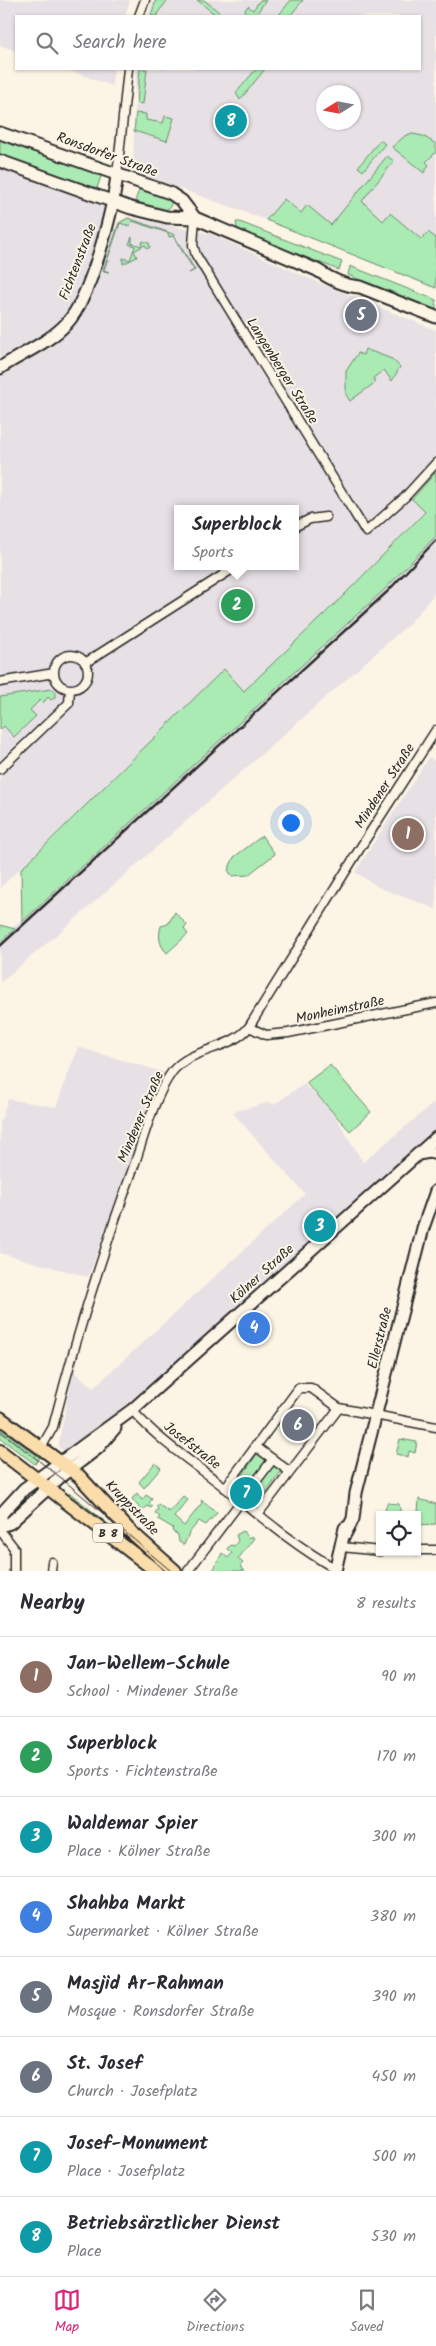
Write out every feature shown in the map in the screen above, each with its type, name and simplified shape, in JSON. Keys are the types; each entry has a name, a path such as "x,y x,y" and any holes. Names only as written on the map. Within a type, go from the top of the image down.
{"main road":[{"name":"Ronsdorfer Straße","path":"0,133 170,193 182,201 195,218"},
{"name":"Ronsdorfer Straße","path":"0,161 114,202 166,217 195,218 317,270 346,278 360,287 436,318"},
{"name":"Fichtenstraße","path":"0,368 68,322 85,290 114,202 117,175"},
{"name":"Kölner Straße","path":"0,1528 10,1523 44,1484 67,1466 98,1448 129,1413 436,1138"},
{"path":"418,1154 430,1152 436,1154"},
{"name":"Ellerstraße","path":"336,1570 345,1534 353,1519 356,1493 423,1228 436,1191"},
{"name":"B 8","path":"0,1418 67,1466"},
{"name":"B 8","path":"0,1451 44,1484"},
{"name":"Kruppstraße","path":"67,1466 92,1489 129,1530 176,1571"},
{"name":"Kölner Straße","path":"0,1520 2,1513 24,1490 44,1484"},
{"name":"Kruppstraße","path":"44,1484 156,1571"}],"street":[{"path":"139,15 145,0"},
{"path":"117,175 128,70"},
{"name":"Langenberger Straße","path":"195,218 193,245 196,256 366,532 405,497 436,463"},
{"path":"299,524 310,519 326,517"},
{"path":"85,663 231,570"},
{"path":"63,657 78,657 85,663 88,672 86,681 79,688 70,689 57,683 54,673 56,664 63,657"},
{"path":"0,682 54,673"},
{"path":"0,769 69,703 70,689"},
{"name":"Mindener Straße","path":"41,1448 53,1427 94,1282 124,1192 167,1081 178,1065 204,1051 236,1039 249,1027 436,730"},
{"name":"Monheimstraße","path":"249,1027 266,1034 288,1033 436,1003"},
{"path":"225,1488 299,1388 311,1388 338,1408 436,1427"},
{"path":"258,1514 338,1408"},
{"name":"Josefstraße","path":"129,1413 225,1488 246,1494 258,1514 312,1556 336,1570"},
{"path":"256,1446 290,1472"},
{"path":"188,1571 272,1459"},
{"path":"231,1479 246,1494 265,1505"},
{"path":"0,1528 14,1548 14,1571"},
{"path":"342,1547 376,1551"},
{"path":"421,1550 436,1550"},
{"path":"51,1571 52,1562"}],"shaded area":[{"path":"0,0 130,0 125,15 15,15 15,51 0,45"},
{"path":"153,0 436,0 436,289 266,220 140,174 133,163 136,70 421,70 421,15 148,15"},
{"path":"69,70 114,70 112,86"},
{"path":"0,167 108,206 76,299 65,321 0,363"},
{"path":"128,217 211,234 322,284 436,330 436,460 412,487 412,499 425,511 342,597 244,691 224,670 0,888 0,370 72,324 118,222"},
{"path":"436,529 436,592 410,623 73,921 0,983 0,939 406,565"},
{"path":"429,757 436,762 436,909 380,888 355,872"},
{"path":"78,1047 166,1073 88,1277 0,1253 0,1123 8,1099 56,1107"},
{"path":"304,1084 333,1112 363,1162 436,1101 436,1133 359,1197 163,1374 67,1453 58,1447 73,1370 93,1388 305,1194 232,1112 271,1102 273,1105"}],"green space":[{"path":"156,0 168,0 159,11 158,15 151,15"},
{"path":"197,0 204,0 223,15 216,15"},
{"path":"260,0 266,0 256,15 246,15 245,10 248,6 253,10"},
{"path":"291,0 303,0 291,15 279,15"},
{"path":"140,70 147,70 143,104 137,103"},
{"path":"255,70 264,70 240,100 236,93"},
{"path":"136,113 146,114 146,120 163,123 165,116 174,118 167,141 134,131"},
{"path":"406,135 423,136 436,144 436,152 426,162 429,165 424,173 392,147"},
{"path":"0,138 102,174 97,188 0,155"},
{"path":"380,140 385,144 363,171 358,167"},
{"path":"387,156 394,161 362,201 383,221 390,213 421,239 428,232 436,238 436,288 266,220 284,199 301,213 307,205 331,225"},
{"path":"140,187 170,197 172,201 170,207 164,211 135,201"},
{"path":"128,218 173,234 195,270 189,273 194,270 173,236 169,237 168,233 132,221 129,226 120,223 104,270 109,272 103,271 119,223"},
{"path":"236,222 342,262 339,270 254,237 237,228"},
{"path":"132,237 132,243 141,246 143,241 149,243 150,247 148,249 145,245 134,251 137,257 123,264 123,258 130,260 135,246 129,244"},
{"path":"350,266 436,300 436,310 348,275"},
{"path":"365,349 392,359 400,367 392,381 384,370 373,378 376,382 350,401 346,395 346,371 358,353 363,355"},
{"path":"436,472 436,536 384,590 22,922 21,869 224,669 244,691 342,597 425,512 412,499"},
{"path":"51,689 55,692 55,697 51,700 48,697 43,703 40,700 30,710 36,716 14,737 4,726 0,730 0,697"},
{"path":"262,836 275,854 248,875 232,876 228,870 234,857"},
{"path":"175,912 187,925 184,929 188,934 167,953 161,944 160,930 161,926 168,924"},
{"path":"0,925 15,929 0,942"},
{"path":"330,1065 371,1112 350,1131 306,1083"},
{"path":"0,1429 40,1458 35,1464 0,1438"},
{"path":"400,1439 417,1442 415,1453 409,1451 408,1457 396,1454"},
{"path":"259,1451 268,1458 248,1486 244,1487 239,1480"},
{"path":"274,1462 283,1469 263,1497 260,1498 254,1491"},
{"path":"155,1463 161,1468 144,1488 139,1482"},
{"path":"70,1493 113,1528 111,1530 67,1496"},
{"path":"137,1493 142,1500 146,1495 152,1499 149,1503 153,1506 151,1508 148,1506 142,1511 132,1499"},
{"path":"183,1496 188,1500 174,1517 184,1526 202,1503 201,1500 217,1513 206,1525 199,1521 189,1533 184,1545 179,1542 178,1535 172,1531 173,1528 158,1519 160,1517 155,1513 158,1509 156,1506 158,1504 169,1512"},
{"path":"419,1499 436,1504 436,1524 421,1525 421,1511 418,1511"},
{"path":"387,1503 399,1504 400,1511 385,1511"},
{"path":"243,1531 249,1538 251,1536 254,1538 238,1559 243,1563 240,1566 245,1571 213,1571 222,1553 228,1558 232,1553 227,1549 230,1545 234,1546 238,1541 236,1535"}],"tram line":[{"path":"0,1431 60,1477 171,1571"}],"railway":[{"path":"0,946 387,592 436,540"}],"place":[{"name":"Betriebsärztlicher Dienst","path":"231,121"},
{"name":"Masjid Ar-Rahman","path":"361,315"},
{"name":"Superblock","path":"237,605"},
{"name":"Jan-Wellem-Schule","path":"408,834"},
{"name":"Waldemar Spier","path":"320,1226"},
{"name":"Shahba Markt","path":"254,1328"},
{"name":"St. Josef","path":"298,1425"},
{"name":"Josef-Monument","path":"246,1493"}]}
